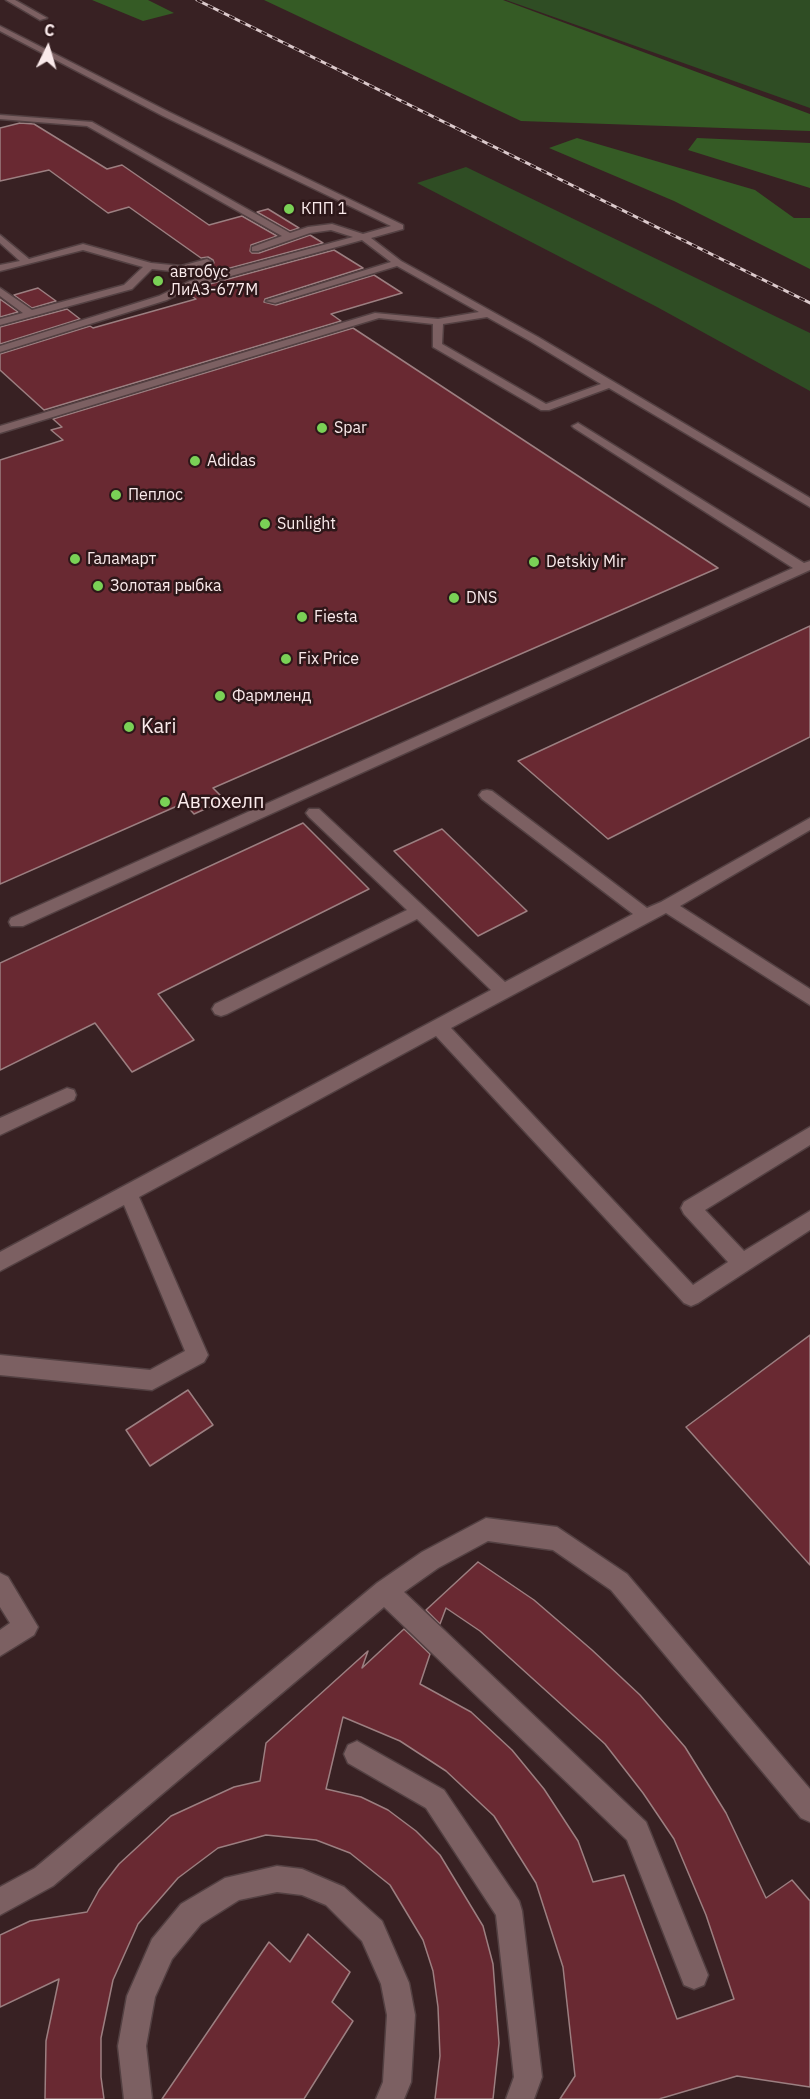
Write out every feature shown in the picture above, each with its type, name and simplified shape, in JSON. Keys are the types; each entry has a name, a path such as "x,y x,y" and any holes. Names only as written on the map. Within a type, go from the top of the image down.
{"lane":[{"path":"10,0 43,18"},
{"path":"0,28 166,114 400,227 194,284 163,298 0,349"},
{"path":"0,117 89,124 288,236"},
{"path":"255,249 308,230 332,227 365,238 398,263 611,384 810,503"},
{"path":"0,238 27,262"},
{"path":"0,268 83,248 150,266 181,269 207,262"},
{"path":"271,302 398,263"},
{"path":"0,322 128,287 150,266"},
{"path":"0,291 30,313"},
{"path":"0,430 379,315 438,322 489,314"},
{"path":"438,322 437,345 545,408 611,384"},
{"path":"578,426 807,566"},
{"path":"17,922 807,566"},
{"path":"487,795 645,915"},
{"path":"314,813 504,992"},
{"path":"0,1262 129,1195 645,915 667,906 810,823"},
{"path":"667,906 810,998"},
{"path":"221,1010 417,912"},
{"path":"439,1027 691,1297 810,1219"},
{"path":"0,1127 67,1095"},
{"path":"742,1263 691,1208 810,1135"},
{"path":"0,1365 152,1380 197,1355 129,1195"},
{"path":"0,1902 44,1877 385,1591 430,1560 486,1529 557,1539 619,1582 810,1809"},
{"path":"0,1585 26,1627 0,1644"},
{"path":"385,1591 637,1831 694,1975"},
{"path":"357,1754 435,1799 509,1911 528,2077 520,2099"},
{"path":"138,2099 132,2046 141,1996 162,1949 191,1914 234,1887 277,1879 302,1882 334,1896 372,1931 395,1983 401,2015 397,2082 390,2099"}],"green space":[{"path":"92,0 148,0 174,13 143,21"},
{"path":"264,0 503,0 810,114 810,131 521,121"},
{"path":"506,0 810,0 810,108"},
{"path":"577,138 755,190 794,218 810,218 810,269 674,201 549,148"},
{"path":"697,138 810,143 810,188 688,150"},
{"path":"466,167 810,333 810,391 657,307 417,183"}],"building":[{"path":"20,123 34,124 107,169 122,165 209,225 242,216 277,236 251,245 252,253 259,253 310,235 323,243 219,271 211,265 214,263 213,260 208,257 201,258 129,207 108,213 49,170 0,181 0,128"},
{"path":"268,209 299,228 290,231 257,212"},
{"path":"334,250 363,268 265,299 264,302 276,305 374,275 402,293 331,314 341,321 44,410 0,370 0,354 90,326 93,328 196,299 187,293 199,287"},
{"path":"38,288 56,301 32,308 14,295"},
{"path":"0,299 18,312 0,317"},
{"path":"67,309 80,319 0,344 0,327"},
{"name":"Fiesta","path":"353,328 718,568 213,788 225,800 194,814 184,803 0,884 0,460 63,440 51,430 62,427 53,419"},
{"path":"810,626 810,737 608,839 518,761"},
{"path":"303,823 369,889 158,994 194,1040 132,1072 95,1023 0,1070 0,963"},
{"path":"442,829 527,911 478,936 394,851"},
{"path":"810,1335 810,1565 686,1427"},
{"path":"188,1390 213,1425 150,1466 126,1430"},
{"path":"478,1562 534,1600 592,1650 640,1695 685,1747 726,1813 766,1898 792,1880 810,1901 810,2087 737,2076 659,2099 560,2099 575,2076 563,1967 536,1883 494,1816 446,1771 400,1741 343,1717 326,1789 361,1797 388,1810 416,1831 440,1855 483,1926 493,1964 499,2043 493,2099 435,2099 440,2056 438,2007 433,1971 423,1940 390,1885 350,1853 316,1840 266,1835 218,1848 178,1878 138,1924 113,1980 101,2038 101,2077 104,2099 45,2099 46,2041 59,1979 0,2007 0,1935 30,1921 87,1912 99,1890 119,1864 171,1816 234,1787 260,1781 266,1743 368,1651 362,1668 404,1629 430,1654 420,1684 471,1712 512,1750 544,1789 578,1841 593,1882 624,1875 677,2019 734,1999 706,1915 674,1839 643,1793 605,1744 480,1631 446,1608 440,1624 426,1610"},
{"path":"308,1934 350,1972 332,2002 353,2021 304,2099 162,2099 269,1942 290,1962"}],"railway":[{"path":"197,0 810,303"}],"place":[{"name":"КПП 1","path":"289,209"},
{"name":"автобус ЛиАЗ-677М","path":"158,281"},
{"name":"Spar","path":"322,428"},
{"name":"Adidas","path":"195,461"},
{"name":"Пеплос","path":"116,495"},
{"name":"Sunlight","path":"265,524"},
{"name":"Галамарт","path":"75,559"},
{"name":"Detskiy Mir","path":"534,562"},
{"name":"Золотая рыбка","path":"98,586"},
{"name":"DNS","path":"454,598"},
{"name":"Fiesta","path":"302,617"},
{"name":"Fix Price","path":"286,659"},
{"name":"Фармленд","path":"220,696"},
{"name":"Kari","path":"129,727"},
{"name":"Автохелп","path":"165,802"}]}
